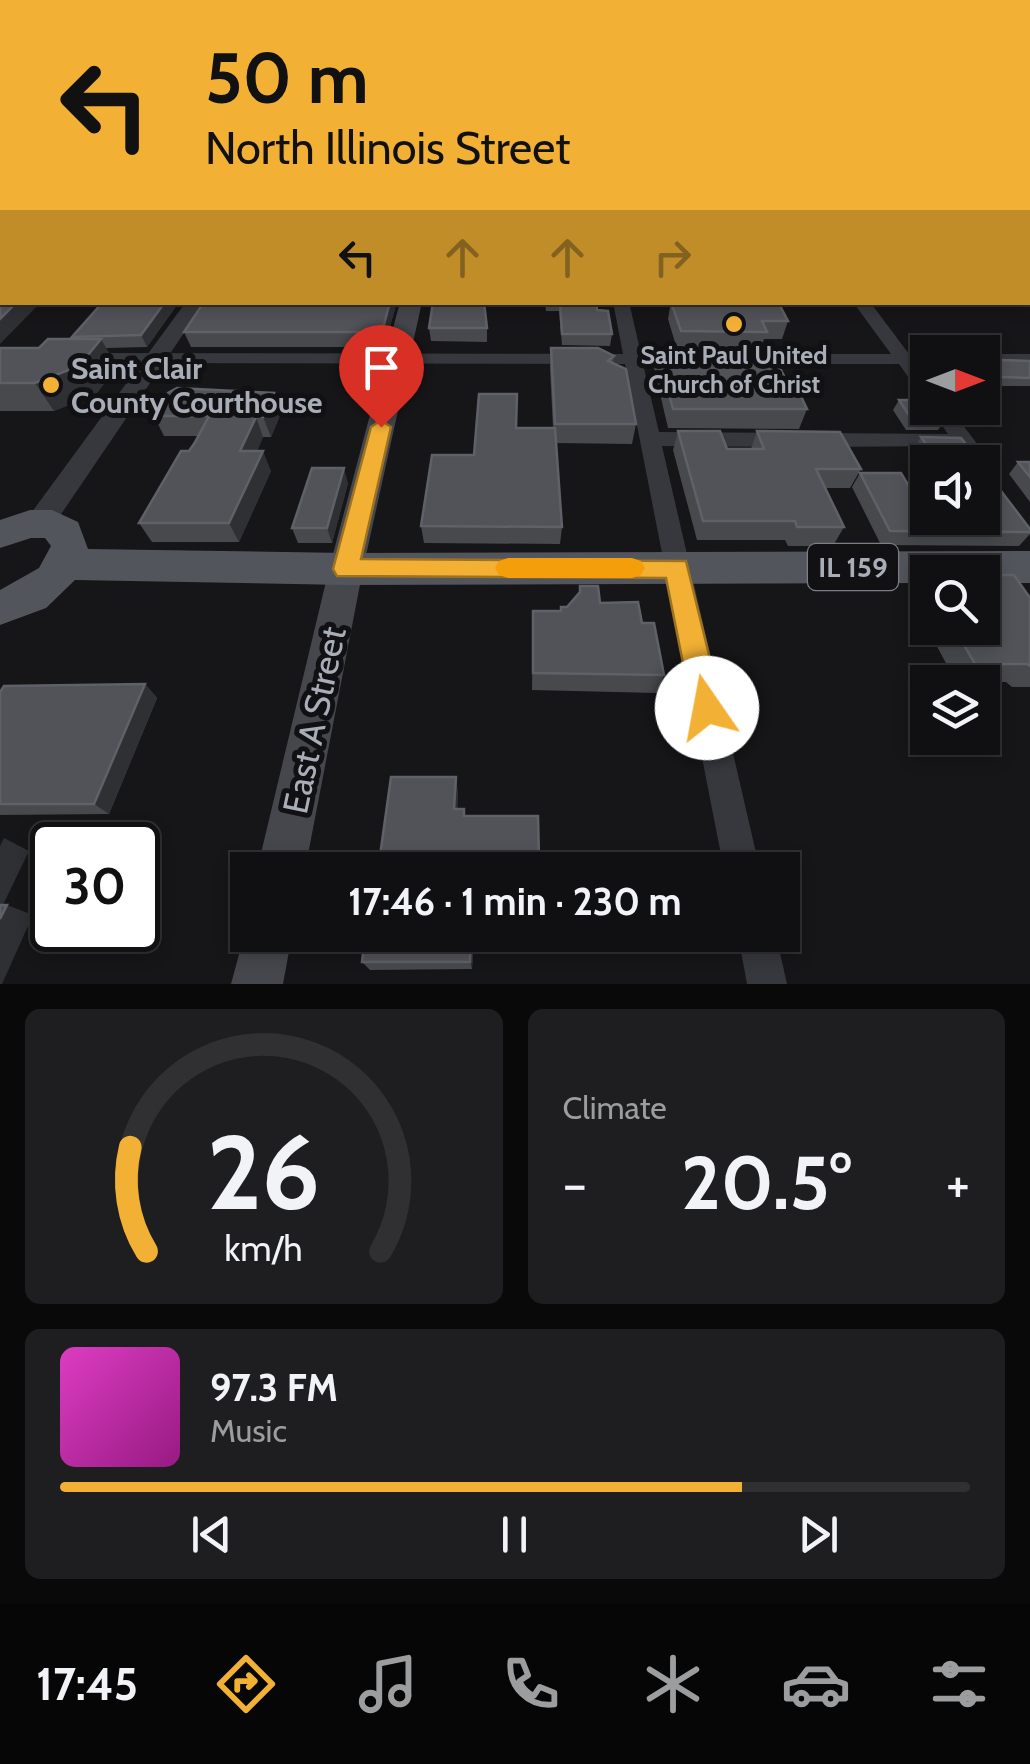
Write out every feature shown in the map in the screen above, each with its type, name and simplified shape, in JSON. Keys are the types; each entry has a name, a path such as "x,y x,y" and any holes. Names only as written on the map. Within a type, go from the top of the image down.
{"main road":[{"name":"East A Street","path":"286,852 346,569 410,305"},
{"path":"0,534 39,524 61,528 70,536 72,548 68,564 35,594 0,608"},
{"name":"IL 159","path":"68,564 346,569 1030,566"},
{"path":"257,984 264,952"}],"street":[{"path":"39,524 194,305"},
{"path":"621,305 738,852"},
{"path":"863,305 910,367"},
{"path":"71,358 910,359"},
{"path":"1000,359 1030,360"},
{"path":"952,425 967,445"},
{"path":"649,439 964,441"},
{"path":"760,952 767,984"}],"building":[{"path":"0,305 14,305 0,319"},
{"path":"100,305 163,305 141,335 72,337"},
{"path":"202,305 389,305 382,332 184,332"},
{"path":"433,305 484,305 487,328 429,328"},
{"path":"560,305 596,305 597,310 608,311 612,334 562,334"},
{"path":"672,305 780,305 788,321 762,321 767,332 681,331"},
{"path":"48,339 101,339 79,366 35,383 0,383 0,348 39,348"},
{"path":"551,348 598,348 614,356 608,361 626,369 636,424 555,424"},
{"path":"776,348 781,360 776,360 792,392 799,392 807,409 673,409 657,349"},
{"path":"1000,360 1030,361 1030,378 1001,377"},
{"path":"177,388 274,393 263,417 256,417 240,451 263,451 229,523 139,523 181,451 189,451 209,416 154,416 168,393"},
{"path":"479,394 517,394 516,428 555,428 562,527 421,526 432,455 474,455"},
{"path":"899,400 910,400 910,417"},
{"path":"678,431 720,431 727,449 764,449 757,431 840,432 861,469 816,469 844,527 797,527 795,521 703,521"},
{"path":"921,437 961,438 967,445 926,445"},
{"path":"1018,462 1030,462 1030,477"},
{"path":"312,468 344,468 327,528 292,528"},
{"path":"860,473 901,473 910,488 910,531 890,531"},
{"path":"1000,490 1030,529 1000,532"},
{"path":"1000,575 1014,575 1030,598 1030,666 975,664 964,645 1000,645"},
{"path":"580,586 598,586 600,603 638,602 642,623 654,623 664,675 533,673 533,611 561,611 580,592"},
{"path":"145,684 94,804 0,804 0,692 4,686"},
{"path":"391,777 456,777 454,809 464,809 464,816 538,816 539,852 381,852"},
{"path":"363,952 470,952 470,962 362,962"}],"slow traffic":[{"path":"508,568 632,568"}],"place":[{"name":"Saint Paul United Church of Christ","path":"734,324"},
{"name":"Saint Clair County Courthouse","path":"51,385"}],"route":[{"path":"381,427 346,569 677,568 707,708"}]}
